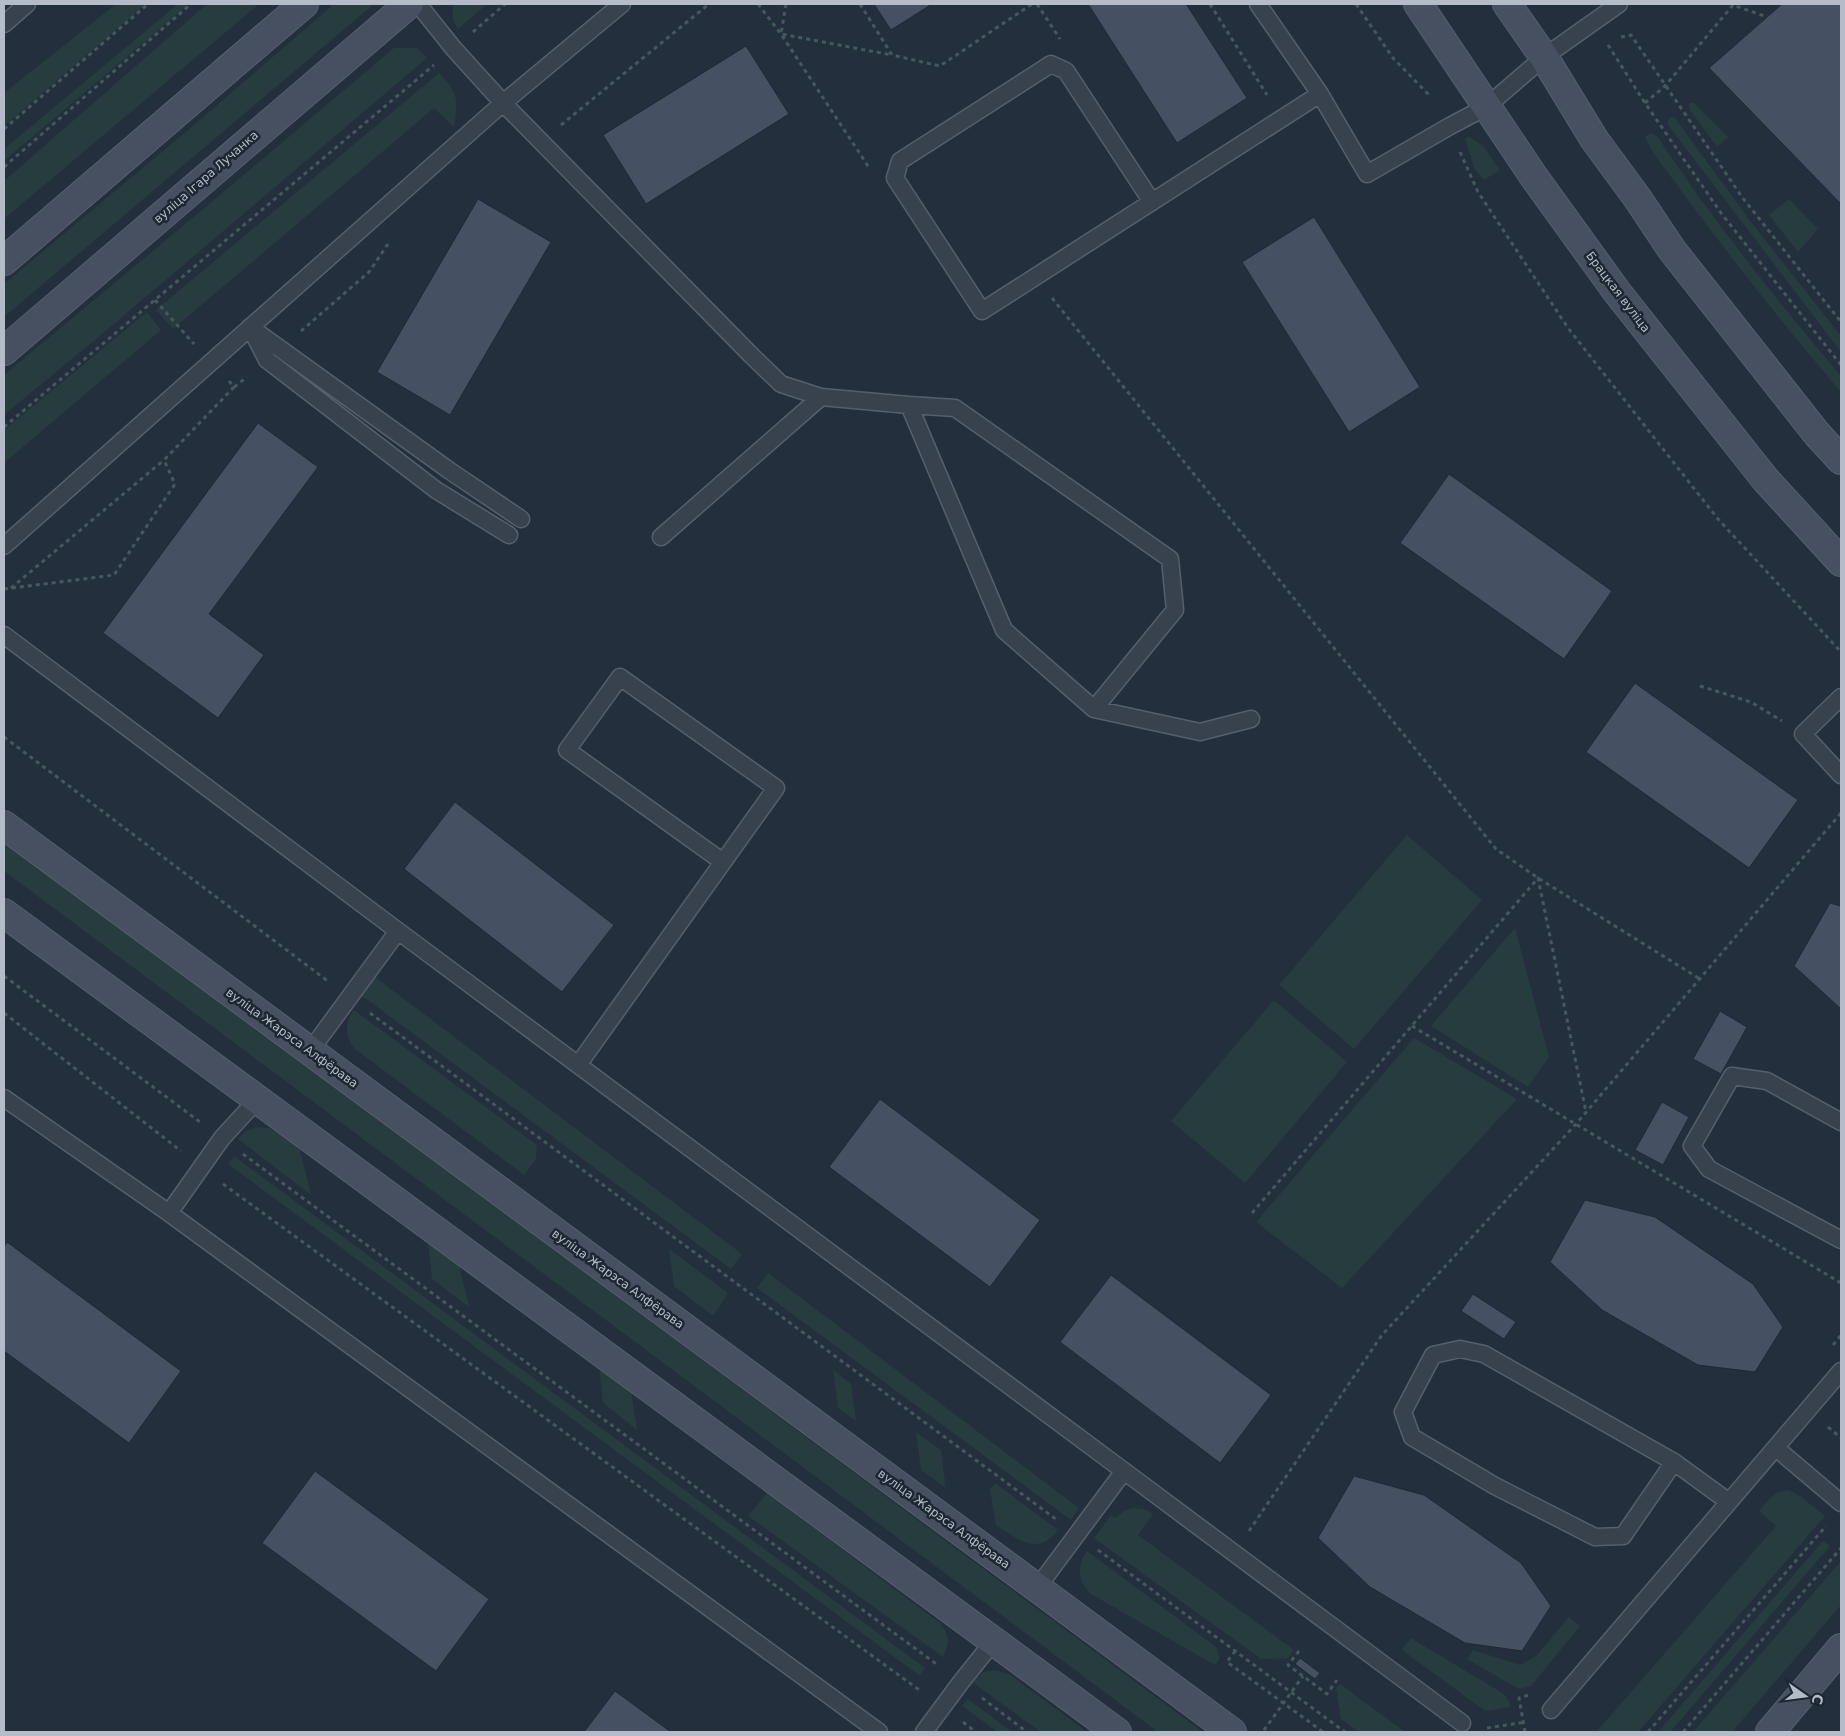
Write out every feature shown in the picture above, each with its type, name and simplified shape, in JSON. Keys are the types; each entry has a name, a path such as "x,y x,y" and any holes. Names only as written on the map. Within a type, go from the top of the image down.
{"main road":[{"path":"4,261 304,4"},
{"name":"вуліца Ігара Лучанка","path":"4,351 409,4"},
{"name":"Брацкая вуліца","path":"1418,4 1534,177 1617,292 1765,479 1841,562"},
{"path":"1507,4 1544,57 1594,139 1638,199 1672,250 1817,434 1841,460"},
{"name":"вуліца Жарэса Алфёрава","path":"4,825 1232,1732"},
{"path":"4,913 1117,1732"},
{"path":"1770,1732 1841,1648"}],"lane":[{"path":"4,24 27,4"},
{"path":"418,4 454,49 503,103 781,384 821,397 955,408 1170,560 1175,610 1094,709"},
{"path":"4,546 503,103 622,4"},
{"path":"1258,4 1320,94 1367,174 1486,107 1544,57 1619,4"},
{"path":"1152,202 1066,71 1051,64 900,161 895,178 982,312 1320,94"},
{"path":"250,327 450,471 521,519"},
{"path":"250,327 267,360 436,490 509,535"},
{"path":"660,537 821,397"},
{"path":"909,405 1004,630 1094,709 1200,732 1251,718"},
{"path":"4,635 398,931 1462,1723"},
{"path":"578,1065 776,788 620,676 567,750 723,862"},
{"path":"1841,697 1803,734 1841,774"},
{"path":"310,1051 398,931"},
{"path":"1841,1122 1767,1081 1732,1076 1692,1146 1708,1169 1841,1240"},
{"path":"4,1098 170,1213 879,1732"},
{"path":"170,1213 222,1138 257,1100"},
{"path":"1674,1462 1623,1536 1595,1537 1495,1486 1412,1437 1403,1412 1433,1355 1460,1350 1484,1354 1674,1462 1729,1502"},
{"path":"1550,1710 1841,1371"},
{"path":"1776,1448 1841,1503"},
{"path":"1037,1588 1124,1471"},
{"path":"924,1732 993,1642"}],"path":[{"path":"4,129 148,4"},
{"path":"4,167 191,4"},
{"path":"4,427 505,4"},
{"path":"541,142 709,4"},
{"path":"758,4 781,34 874,175"},
{"path":"781,34 786,4"},
{"path":"860,4 892,55"},
{"path":"781,34 940,66 1032,4"},
{"path":"1037,4 1063,44"},
{"path":"1210,4 1271,101"},
{"path":"1356,4 1393,58 1431,97"},
{"path":"1645,103 1665,86 1733,5 1767,17"},
{"path":"1614,38 1631,35 1742,197 1841,322"},
{"path":"1605,40 1645,103 1721,213 1841,365"},
{"path":"1459,148 1478,192 1568,328 1718,519 1841,652"},
{"path":"1035,278 1496,849 1538,878 1700,979"},
{"path":"10,588 164,460 234,387"},
{"path":"4,589 114,575 175,484 164,460"},
{"path":"1700,686 1751,702 1803,734"},
{"path":"4,737 349,998 1345,1732"},
{"path":"1234,1552 1382,1335 1576,1124 1841,813"},
{"path":"1252,1213 1538,878"},
{"path":"1538,878 1586,1112"},
{"path":"4,976 1027,1732"},
{"path":"4,1013 202,1168 976,1732"},
{"path":"1412,1026 1841,1283"},
{"path":"1648,1732 1832,1519"},
{"path":"1683,1732 1841,1548"},
{"path":"1235,1651 1227,1662 1323,1732"},
{"path":"1298,1651 1288,1665 1327,1694 1337,1680"},
{"path":"1262,1732 1303,1676"},
{"path":"1462,1723 1485,1728 1538,1719 1550,1710"},
{"path":"1524,1722 1526,1732"}],"green space":[{"path":"116,4 146,4 4,126 4,93"},
{"path":"178,4 189,4 4,161 4,149"},
{"path":"207,4 259,4 4,219 4,181"},
{"path":"334,4 374,4 4,317 4,284 194,125"},
{"path":"453,4 487,4 458,29 453,20"},
{"path":"394,48 417,48 427,58 4,415 4,375"},
{"path":"439,73 456,97 454,127 434,108 173,329 156,310"},
{"path":"1689,103 1694,103 1728,137 1717,147 1690,110"},
{"path":"1671,117 1675,118 1751,222 1841,336 1841,352 1668,125 1668,120"},
{"path":"1650,133 1657,136 1745,259 1841,376 1841,392 1768,304 1652,151 1645,137"},
{"path":"1470,137 1484,147 1500,170 1484,180 1475,170 1465,138"},
{"path":"1789,199 1818,229 1798,252 1769,215"},
{"path":"147,312 161,330 4,463 4,430"},
{"path":"1407,835 1482,900 1354,1049 1279,985"},
{"path":"4,841 1203,1732 1158,1732 4,871"},
{"path":"1515,928 1549,1057 1528,1087 1431,1026"},
{"path":"375,977 742,1254 731,1269 361,995"},
{"path":"1274,1000 1347,1062 1245,1183 1171,1121"},
{"path":"354,1010 537,1145 536,1159 524,1175 355,1049 349,1039 347,1030 347,1025"},
{"path":"1414,1038 1517,1099 1342,1288 1256,1222"},
{"path":"257,1127 269,1128 299,1146 311,1195 238,1139 245,1131"},
{"path":"234,1156 925,1668 920,1676 228,1164"},
{"path":"428,1240 458,1260 469,1307 432,1279"},
{"path":"669,1249 728,1293 713,1316 674,1286"},
{"path":"768,1273 1079,1508 1071,1520 757,1288"},
{"path":"599,1367 631,1390 637,1430 603,1403"},
{"path":"833,1370 851,1384 856,1421 838,1408"},
{"path":"916,1432 941,1450 946,1488 921,1470"},
{"path":"995,1483 1058,1530 1043,1543 1035,1544 1020,1540 996,1525 990,1489"},
{"path":"1788,1490 1800,1496 1825,1516 1638,1732 1596,1732 1776,1526 1759,1511 1775,1494"},
{"path":"767,1493 940,1623 948,1639 943,1657 748,1516"},
{"path":"1133,1508 1144,1509 1153,1514 1138,1535 1294,1650 1288,1658 1261,1659 1094,1538 1111,1515 1115,1518 1124,1511"},
{"path":"1823,1541 1830,1546 1670,1732 1658,1732"},
{"path":"1087,1551 1216,1647 1220,1658 1215,1665 1091,1594 1083,1584 1080,1573 1081,1562"},
{"path":"1841,1561 1841,1605 1732,1732 1693,1732"},
{"path":"1569,1617 1580,1626 1531,1686 1519,1689 1467,1659 1473,1650 1520,1665 1536,1656"},
{"path":"1411,1638 1504,1694 1509,1701 1510,1707 1485,1711 1402,1650"},
{"path":"994,1670 1009,1674 1082,1728 1083,1732 1041,1732 976,1685 974,1681 983,1672"},
{"path":"1340,1684 1405,1732 1359,1732 1341,1719 1336,1688"},
{"path":"968,1699 1012,1732 998,1732 962,1706"}],"building":[{"path":"874,4 932,4 891,30"},
{"path":"1088,4 1186,4 1247,98 1177,143"},
{"path":"1782,4 1841,4 1841,204 1709,68"},
{"path":"746,46 789,114 646,204 603,135"},
{"path":"478,199 551,242 450,415 377,372"},
{"path":"1314,217 1420,387 1349,432 1242,262"},
{"path":"258,423 318,467 209,614 264,655 218,718 103,633"},
{"path":"1449,474 1612,591 1564,659 1400,543"},
{"path":"1635,683 1798,800 1749,868 1586,752"},
{"path":"455,802 614,925 562,992 404,869"},
{"path":"1830,903 1841,906 1841,1009 1794,966"},
{"path":"1720,1011 1747,1027 1721,1074 1693,1059"},
{"path":"880,1099 1040,1220 990,1287 829,1167"},
{"path":"1662,1102 1689,1117 1663,1165 1635,1150"},
{"path":"1585,1200 1655,1217 1753,1284 1783,1327 1755,1372 1698,1365 1602,1310 1550,1262"},
{"path":"7,1242 181,1371 129,1443 4,1351 4,1247"},
{"path":"1111,1275 1271,1395 1220,1463 1060,1342"},
{"path":"1473,1294 1516,1322 1504,1339 1461,1311"},
{"path":"315,1471 489,1599 436,1671 262,1543"},
{"path":"1354,1476 1424,1495 1521,1563 1551,1606 1522,1651 1465,1643 1370,1587 1318,1538"},
{"path":"1300,1658 1320,1673 1315,1679 1295,1664"},
{"path":"615,1691 671,1732 584,1732"}]}
